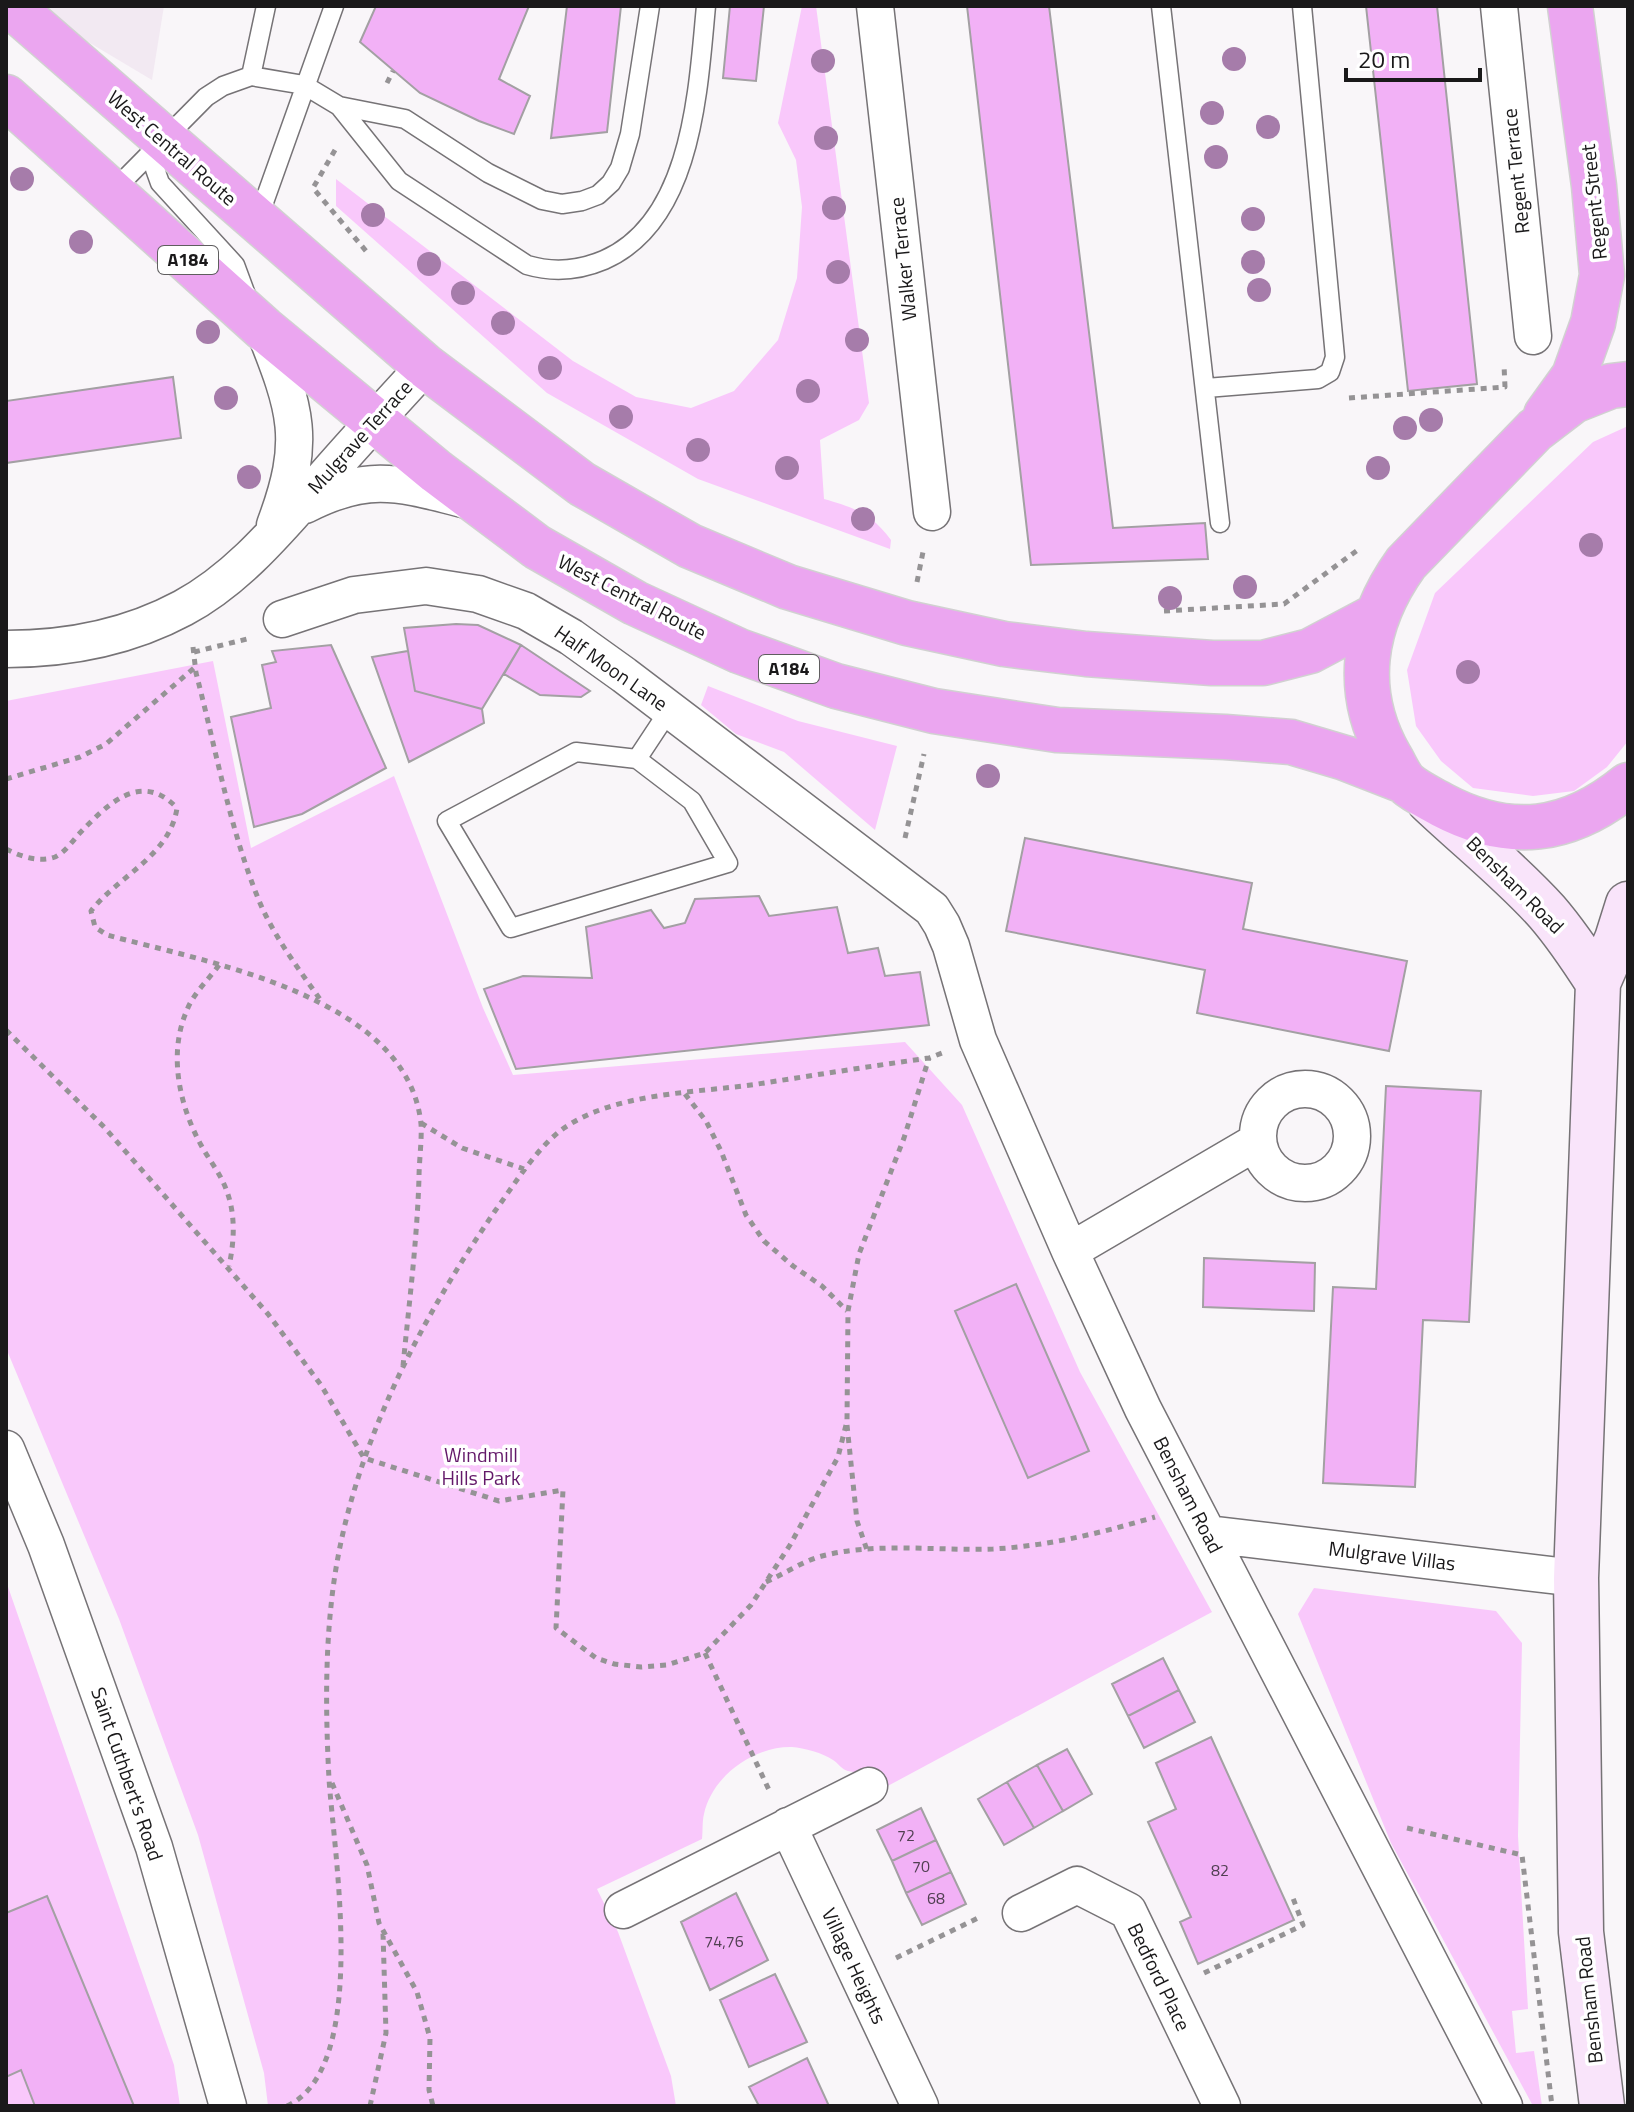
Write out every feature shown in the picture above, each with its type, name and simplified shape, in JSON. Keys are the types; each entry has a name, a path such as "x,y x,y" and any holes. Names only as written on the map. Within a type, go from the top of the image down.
{"highway":[{"name":"West Central Route","path":"11,6 425,366 582,484 690,546 788,587 907,623 1004,644 1086,654 1212,663 1263,663 1310,651 1376,616"},
{"name":"Regent Street","path":"1535,430 1574,376 1593,323 1602,275 1596,200 1570,6"},
{"name":"West Central Route","path":"6,97 260,324 476,502 537,547 635,603 739,651 836,686 934,711 1057,730 1291,742 1345,758 1414,788 1456,812 1491,825 1516,828 1554,825 1585,815 1628,785"},
{"path":"1414,788 1383,745 1369,705 1366,665 1376,616 1390,585 1406,563 1535,430 1573,401 1611,386 1628,384"}],"main road":[{"name":"Bensham Road","path":"1414,788 1519,882 1569,938 1598,983"},
{"name":"Bensham Road","path":"1602,2106 1581,1932 1576,1578 1598,983 1628,904"}],"street":[{"name":"Walker Terrace","path":"875,6 932,512"},
{"name":"Regent Terrace","path":"1499,6 1533,336"},
{"name":"Mulgrave Terrace","path":"260,324 295,418 295,443 288,487 270,538"},
{"name":"Mulgrave Terrace","path":"6,649 68,645 114,635 153,622 209,591 270,538 425,366"},
{"name":"Mulgrave Terrace","path":"296,509 342,488 381,482 398,483 476,502"},
{"name":"Half Moon Lane","path":"282,619 354,595 426,586 478,594 526,611 571,637 895,879"},
{"name":"Bensham Road","path":"895,879 932,909 942,925 978,1040 1143,1409 1504,2106"},
{"path":"1070,1251 1258,1141"},
{"name":"Saint Cuthbert's Road","path":"6,1449 46,1545 154,1847 228,2106"},
{"name":"Mulgrave Villas","path":"1201,1520 1576,1578"},
{"path":"623,1910 869,1786"},
{"name":"Village Heights","path":"788,1826 920,2106"},
{"name":"Bedford Place","path":"1021,1913 1077,1885 1128,1911 1222,2106"}],"lane":[{"path":"251,76 266,6"},
{"path":"258,222 334,6"},
{"path":"112,192 206,97 223,86 251,76 304,85 339,106 405,119 488,173 542,200 562,204 598,195 611,183 620,168 630,134 650,6"},
{"path":"339,106 399,181 527,265 547,271 579,269 625,249 647,228 678,170 694,110 706,6"},
{"path":"1161,6 1220,523"},
{"path":"1206,388 1318,379 1330,372 1335,357 1302,6"},
{"path":"163,141 155,169 160,183 235,265 260,324"},
{"path":"637,759 670,709"},
{"path":"576,752 637,759 692,801 728,863 511,928 447,821 576,752"}],"path":[{"path":"373,113 393,71"},
{"path":"351,121 313,188 375,261"},
{"path":"1330,372 1350,399 1505,387 1504,338 1533,336"},
{"path":"1154,610 1284,604 1365,545"},
{"path":"903,573 931,581"},
{"path":"194,652 261,636 282,619"},
{"path":"6,779 80,757 106,744 195,670 241,853 261,906 323,1004"},
{"path":"6,849 24,858 55,857 104,808 129,794 145,790 165,796 177,808 175,823 164,843 91,911 95,927 107,935 246,973 323,1004 362,1028 391,1055 411,1084 421,1123 418,1200 402,1371"},
{"path":"219,965 188,1006 180,1029 176,1061 183,1100 199,1142 224,1183 231,1209 234,1240 229,1267"},
{"path":"6,1030 105,1128 229,1267 321,1385 364,1458 499,1501 563,1490 556,1628 596,1658 641,1667 667,1665 705,1653 751,1605 790,1545 838,1457 847,1421"},
{"path":"287,2106 300,2100 317,2080 331,2050 339,1985 341,1915 329,1778 327,1665 331,1605 342,1539 364,1458 380,1418 457,1266 524,1169 562,1129 610,1105 929,1058 978,1040"},
{"path":"867,1550 857,1521 847,1421 848,1311 859,1254 904,1138 929,1058"},
{"path":"685,1094 706,1121 746,1215 764,1241 822,1286 848,1311"},
{"path":"421,1123 462,1148 524,1169"},
{"path":"765,1582 820,1557 867,1550 995,1549 1201,1520"},
{"path":"705,1653 748,1749 788,1826"},
{"path":"329,1778 367,1865 379,1923 417,1992 430,2038 429,2090 433,2106"},
{"path":"1352,1815 1522,1855 1552,2106"},
{"path":"1166,1991 1303,1925 1293,1898"},
{"path":"859,1976 995,1910 1021,1913"},
{"path":"370,2106 386,2033 383,1931"}],"shaded area":[{"path":"28,6 164,6 152,80"}],"green space":[{"path":"802,6 816,6 869,403 859,420 820,440 824,499 854,509 869,518 891,540 890,549 698,479 547,393 336,206 336,179 573,361 636,397 691,408 734,391 778,340 797,278 802,207 796,160 778,123"},
{"path":"1628,426 1628,741 1607,767 1574,791 1533,796 1473,788 1441,761 1416,726 1407,670 1435,593 1593,442"},
{"name":"Windmill Hills Park","path":"213,661 251,848 394,776 483,1008 513,1075 905,1042 962,1105 1080,1372 1212,1612 884,1788 873,1773 846,1770 819,1753 792,1747 763,1752 737,1766 716,1787 704,1814 702,1839 597,1889 618,1932 671,2076 676,2106 268,2106 264,2073 198,1835 119,1619 6,1348 6,701"},
{"path":"708,686 798,721 897,746 875,830 784,752 736,734 701,705"},
{"path":"6,1581 174,2065 180,2106 6,2106"},
{"path":"1314,1588 1496,1611 1522,1643 1518,1836 1528,2009 1512,2011 1516,2053 1534,2051 1542,2106 1533,2106 1391,1843 1298,1614"}],"building":[{"path":"376,6 529,6 499,79 530,96 514,134 420,93 360,42"},
{"path":"567,6 621,6 607,132 551,138"},
{"path":"730,6 764,6 756,81 723,78"},
{"path":"967,6 1049,6 1113,528 1205,523 1208,559 1031,565"},
{"path":"1366,6 1437,6 1477,384 1408,391"},
{"path":"173,377 181,438 6,463 6,401"},
{"path":"478,625 521,645 482,709 415,691 404,628"},
{"path":"331,645 386,768 302,814 254,827 231,717 271,708 262,665 276,662 272,651"},
{"path":"521,645 590,691 581,697 540,695 504,674"},
{"path":"408,651 415,691 482,709 484,723 409,762 372,657"},
{"path":"1025,838 1252,883 1243,929 1407,961 1389,1051 1197,1013 1205,970 1006,931"},
{"path":"759,896 769,916 837,907 848,953 878,948 885,976 920,972 929,1025 516,1069 484,989 523,976 592,978 586,927 651,910 664,928 685,923 695,899"},
{"path":"1386,1086 1481,1091 1469,1322 1423,1320 1415,1487 1323,1483 1333,1287 1376,1289"},
{"path":"1204,1258 1315,1263 1314,1311 1203,1307"},
{"path":"1016,1284 1089,1451 1028,1478 955,1311"},
{"path":"1163,1658 1179,1690 1128,1716 1112,1684"},
{"path":"1179,1690 1195,1722 1144,1748 1128,1716"},
{"path":"1211,1737 1294,1920 1198,1964 1180,1922 1191,1917 1148,1822 1176,1809 1156,1763"},
{"path":"1067,1749 1092,1794 1063,1811 1037,1765"},
{"path":"1037,1765 1063,1811 1034,1828 1007,1782"},
{"path":"1007,1782 1034,1828 1004,1845 978,1799"},
{"path":"921,1808 936,1840 892,1861 877,1830"},
{"path":"936,1840 951,1872 906,1893 892,1861"},
{"path":"951,1872 966,1904 922,1925 906,1893"},
{"path":"736,1893 768,1960 710,1990 681,1922"},
{"path":"47,1896 134,2106 35,2106 21,2070 6,2077 6,1913"},
{"path":"775,1974 807,2042 749,2067 720,2000"},
{"path":"807,2058 829,2106 759,2106 749,2087"}]}
